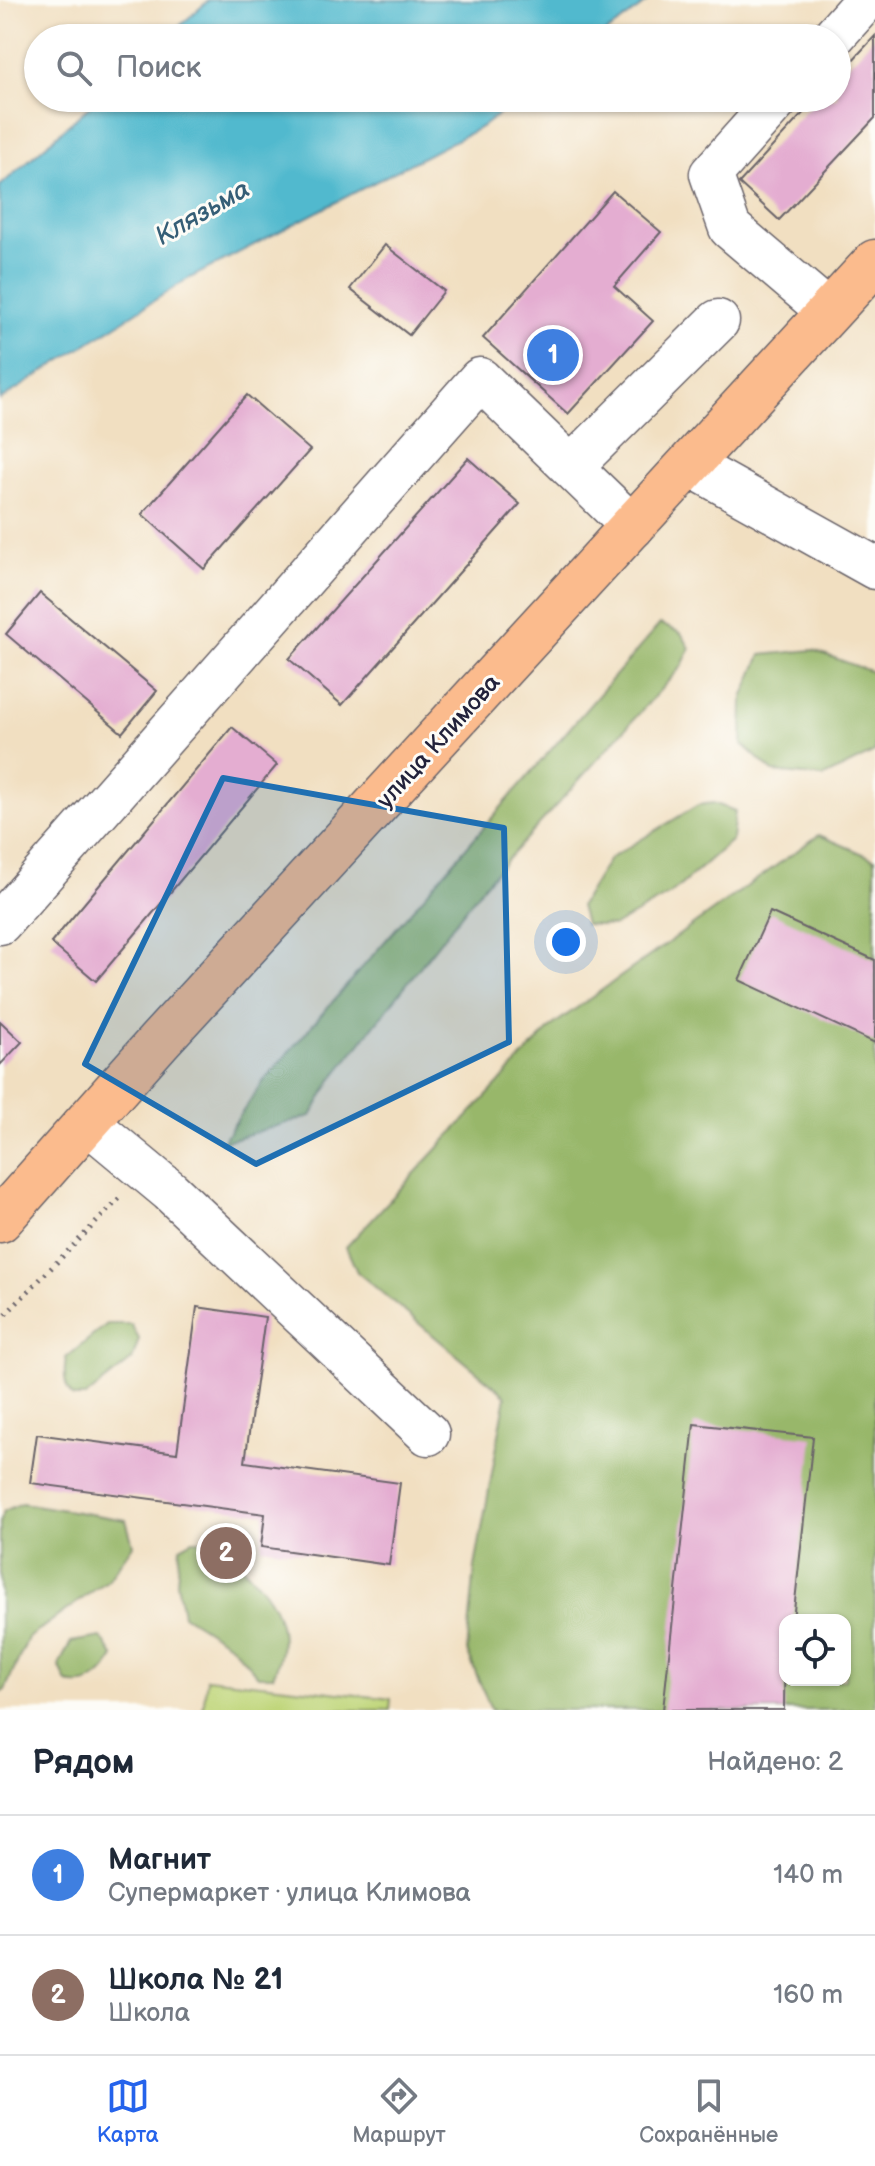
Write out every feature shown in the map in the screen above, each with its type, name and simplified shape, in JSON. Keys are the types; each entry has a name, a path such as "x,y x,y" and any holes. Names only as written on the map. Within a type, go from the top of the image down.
{"main road":[{"name":"улица Климова","path":"0,1220 159,1041 875,262"}],"lane":[{"path":"845,24 866,0"},
{"path":"766,112 711,174 730,228 829,312"},
{"path":"571,467 718,321"},
{"path":"0,923 480,379 633,527"},
{"path":"690,465 875,568"},
{"path":"88,1123 146,1172 428,1434"}],"path":[{"path":"0,1320 146,1172"}],"highlighted area":[{"path":"223,778 504,828 509,1042 256,1164 85,1064"}],"green space":[{"path":"660,624 681,633 690,648 682,666 485,884 333,1078 311,1116 222,1142 262,1083"},
{"path":"813,650 875,673 875,752 824,777 773,772 742,744 743,698 761,655"},
{"path":"713,803 735,811 732,840 672,893 614,926 585,924 580,906 609,859 698,805"},
{"path":"819,835 875,859 875,1710 491,1710 467,1651 475,1567 506,1396 357,1272 346,1247 553,1025"},
{"path":"107,1324 131,1324 139,1339 132,1360 85,1397 73,1397 66,1384 66,1358"},
{"path":"22,1503 126,1520 133,1545 108,1580 28,1638 5,1690 0,1693 0,1521 4,1511"},
{"path":"193,1540 214,1540 245,1569 270,1600 282,1634 273,1676 258,1676 232,1646 183,1615 177,1582 180,1547"},
{"path":"101,1637 114,1657 106,1670 83,1684 67,1683 59,1665 71,1642"},
{"path":"207,1678 391,1699 390,1710 203,1710"}],"water":[{"path":"209,0 650,0 618,24 182,24"},
{"name":"Клязьма","path":"83,112 502,112 483,126 186,280 0,400 0,186"}],"building":[{"path":"875,36 875,118 779,220 739,183 804,112 851,112 851,62"},
{"path":"613,191 661,232 614,286 653,321 568,414 483,338"},
{"path":"385,245 444,291 409,335 350,289"},
{"path":"247,395 310,450 204,569 142,514"},
{"path":"468,458 520,504 342,705 289,659"},
{"path":"40,593 157,691 122,733 6,634"},
{"path":"232,727 277,765 96,981 51,943"},
{"path":"770,912 875,960 875,1043 739,980"},
{"path":"0,1021 22,1042 0,1065"},
{"path":"197,1307 265,1317 245,1462 400,1483 389,1565 261,1547 265,1514 30,1483 37,1434 177,1453"},
{"path":"694,1424 813,1437 794,1614 779,1614 779,1686 784,1686 784,1710 663,1710"}],"place":[{"name":"Магнит","path":"553,355"},
{"name":"Школа № 21","path":"226,1553"}]}
